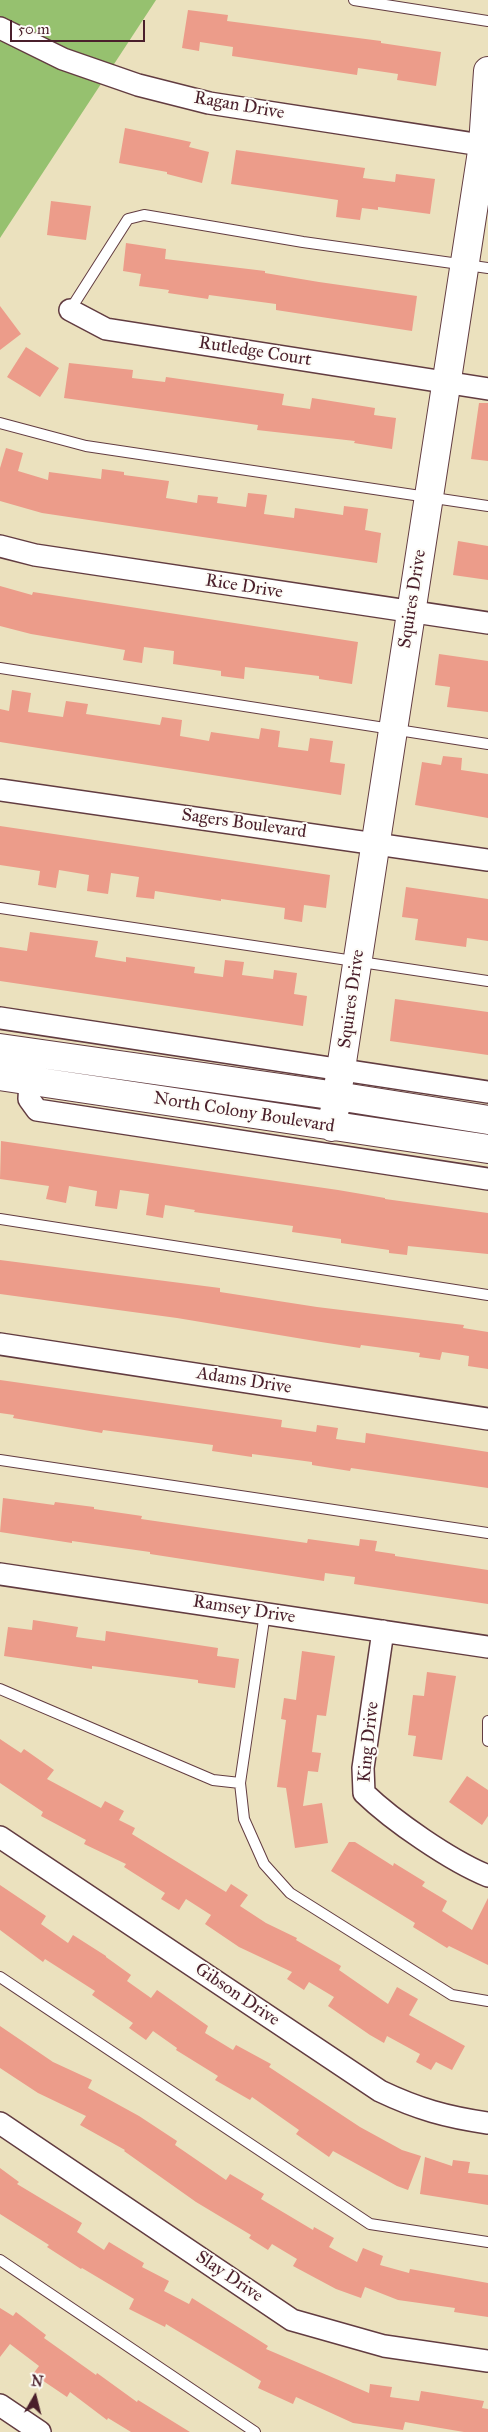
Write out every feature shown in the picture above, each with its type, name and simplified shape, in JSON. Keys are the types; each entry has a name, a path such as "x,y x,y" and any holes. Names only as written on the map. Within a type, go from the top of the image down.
{"street":[{"name":"Ragan Drive","path":"0,28 63,59 138,85 209,103 485,146"},
{"name":"Squires Drive","path":"332,1126 445,382 476,266 485,146 488,71"},
{"name":"Rutledge Court","path":"70,310 106,329 488,390"},
{"name":"Rice Drive","path":"0,546 34,555 488,623"},
{"name":"Sagers Boulevard","path":"0,790 488,860"},
{"path":"0,1018 488,1092"},
{"name":"North Colony Boulevard","path":"0,1048 337,1096 488,1120"},
{"name":"North Colony Boulevard","path":"0,1076 488,1149"},
{"path":"30,1080 29,1099 38,1110 488,1178"},
{"path":"328,1154 332,1126"},
{"name":"Adams Drive","path":"0,1344 488,1419"},
{"name":"Ramsey Drive","path":"0,1575 488,1647"},
{"name":"King Drive","path":"383,1631 363,1768 364,1793 380,1809 429,1842 469,1868 488,1876"},
{"name":"Gibson Drive","path":"0,1836 380,2091 413,2107 448,2117 488,2123"},
{"name":"Slay Drive","path":"0,2123 292,2320 384,2346 488,2361"},
{"path":"0,2405 40,2432"}],"lane":[{"path":"354,0 488,21"},
{"path":"70,310 128,219 144,215 303,242 476,266"},
{"path":"0,424 86,446 488,506"},
{"path":"0,668 488,744"},
{"path":"0,908 488,981"},
{"path":"0,1219 488,1295"},
{"path":"0,1460 488,1533"},
{"path":"265,1613 240,1783 244,1819 264,1864 290,1893 452,1995 488,2001"},
{"path":"0,1688 213,1780 240,1783"},
{"path":"488,1721 488,1740"},
{"path":"0,1977 370,2224 488,2242"},
{"path":"0,2260 255,2432"}],"green space":[{"path":"0,0 156,0 0,238"}],"building":[{"path":"188,10 228,15 227,21 381,41 381,43 441,52 436,86 397,80 398,74 358,68 357,75 232,56 233,47 200,42 199,51 182,48"},
{"path":"125,128 191,142 189,147 209,152 202,183 167,174 167,172 119,163"},
{"path":"236,150 365,168 363,178 395,182 396,174 435,179 430,214 378,207 378,210 362,208 360,220 336,217 338,200 231,184"},
{"path":"51,201 91,206 86,240 47,235"},
{"path":"126,243 166,249 165,259 265,271 265,273 319,282 417,296 412,331 276,310 276,304 209,295 208,299 168,293 169,290 139,286 141,274 123,271"},
{"path":"0,306 21,334 0,350"},
{"path":"26,347 59,368 40,397 7,377"},
{"path":"69,363 133,370 132,378 165,382 166,377 284,394 282,405 310,409 312,398 375,408 374,415 396,418 392,449 354,443 355,441 257,430 258,425 64,398"},
{"path":"479,403 488,403 488,461 471,459"},
{"path":"6,448 23,453 18,471 48,480 49,472 101,479 102,469 124,472 124,475 169,481 166,498 197,503 198,495 218,497 217,503 246,507 248,493 267,495 264,514 294,518 295,508 343,515 344,506 368,509 365,530 381,533 377,563 42,513 0,501 0,468"},
{"path":"458,541 488,546 488,580 453,575"},
{"path":"0,586 32,595 33,592 358,642 352,684 319,679 319,676 245,667 244,679 221,676 221,671 173,664 174,651 144,647 142,663 123,660 125,650 31,634 0,626"},
{"path":"439,654 488,661 488,712 447,707 450,687 435,685"},
{"path":"12,690 31,693 28,712 63,717 66,701 88,704 86,714 160,725 162,717 182,720 180,736 209,741 211,732 259,739 261,728 280,731 278,747 308,751 310,738 333,741 330,762 345,764 341,795 0,742 0,709 9,711"},
{"path":"443,756 462,758 461,770 488,774 488,818 415,805 422,762 441,765"},
{"path":"0,826 330,875 326,908 304,905 302,922 284,919 285,908 155,891 154,899 136,897 139,877 111,873 108,894 87,891 89,875 59,870 56,888 38,885 40,871 0,865"},
{"path":"406,887 488,899 488,941 467,938 466,947 415,940 418,919 402,917"},
{"path":"30,932 98,941 95,957 126,962 126,957 195,967 194,973 223,977 225,960 244,962 242,975 273,979 274,970 297,973 294,994 307,996 303,1026 0,981 0,947 27,951"},
{"path":"395,999 488,1012 488,1055 390,1041"},
{"path":"1,1141 488,1213 488,1254 408,1246 407,1255 389,1253 389,1250 341,1243 341,1239 292,1232 293,1226 194,1212 195,1210 165,1205 163,1218 146,1215 149,1194 120,1190 117,1209 95,1206 97,1191 69,1186 66,1203 46,1199 49,1186 0,1179"},
{"path":"0,1260 220,1288 220,1292 317,1307 464,1325 463,1328 488,1332 488,1369 468,1366 469,1356 442,1352 440,1360 419,1357 420,1353 361,1345 360,1348 177,1318 0,1294"},
{"path":"0,1380 282,1420 281,1427 316,1432 317,1425 338,1428 336,1439 365,1443 366,1433 488,1452 488,1488 351,1468 350,1471 312,1465 312,1462 252,1454 252,1457 212,1451 213,1445 103,1430 102,1433 13,1418 14,1415 0,1413"},
{"path":"3,1498 54,1505 55,1502 94,1507 94,1509 142,1516 141,1519 307,1543 308,1539 359,1546 360,1539 377,1541 375,1551 395,1554 395,1556 488,1570 488,1604 354,1584 355,1577 325,1573 324,1581 150,1554 150,1552 0,1532"},
{"path":"33,1620 78,1627 76,1637 105,1641 106,1631 218,1648 217,1656 239,1659 235,1688 198,1683 198,1680 92,1666 92,1669 4,1656 8,1627 32,1630"},
{"path":"302,1651 335,1656 326,1716 317,1715 312,1752 321,1753 318,1772 308,1771 303,1806 322,1803 328,1843 295,1848 286,1788 277,1787 286,1720 281,1719 284,1698 296,1700"},
{"path":"427,1672 456,1676 442,1760 413,1756 416,1736 408,1735 413,1695 424,1696"},
{"path":"0,1739 21,1753 24,1749 54,1770 47,1779 101,1808 105,1801 124,1811 119,1820 135,1828 132,1834 226,1892 231,1884 248,1895 240,1906 266,1923 297,1938 296,1940 341,1966 339,1970 388,2004 397,1987 418,1999 409,2015 465,2046 452,2070 436,2062 431,2070 416,2062 420,2054 387,2036 384,2043 370,2035 328,2006 334,1997 309,1982 304,1990 287,1979 292,1972 239,1947 205,1924 211,1915 186,1899 179,1910 161,1899 165,1893 124,1867 126,1864 84,1844 86,1840 41,1816 43,1812 0,1783"},
{"path":"467,1776 488,1790 488,1816 482,1825 449,1802"},
{"path":"349,1842 355,1842 393,1866 394,1863 425,1882 422,1886 447,1901 442,1911 472,1930 488,1898 488,1965 449,1946 447,1948 413,1927 415,1923 331,1871"},
{"path":"0,1885 46,1916 41,1924 68,1943 73,1935 106,1956 131,1975 127,1981 151,1998 157,1990 208,2026 205,2033 233,2050 236,2045 271,2064 269,2067 360,2127 402,2150 421,2156 408,2190 397,2186 333,2151 329,2157 296,2134 299,2130 252,2097 250,2100 215,2080 218,2076 176,2050 177,2048 153,2031 146,2040 129,2028 133,2023 92,1995 95,1991 45,1959 43,1962 0,1930"},
{"path":"0,2026 53,2062 92,2080 88,2088 139,2116 177,2141 175,2145 226,2180 230,2174 264,2194 261,2199 313,2230 314,2227 334,2238 329,2247 357,2262 363,2248 383,2256 380,2265 409,2273 410,2269 488,2283 488,2317 454,2312 455,2308 398,2300 365,2287 361,2298 336,2289 293,2266 297,2259 272,2244 268,2250 249,2238 251,2235 196,2202 125,2150 80,2125 86,2116 38,2093 0,2068"},
{"path":"425,2157 452,2166 453,2160 470,2162 468,2173 488,2175 488,2205 420,2194"},
{"path":"0,2168 19,2182 17,2184 82,2223 77,2232 104,2250 109,2242 144,2263 142,2267 169,2281 164,2291 189,2304 192,2298 268,2346 266,2349 369,2393 370,2384 392,2387 390,2397 419,2401 421,2391 484,2401 482,2408 488,2409 488,2432 464,2432 405,2422 403,2430 353,2423 296,2397 293,2404 258,2388 261,2381 166,2324 165,2327 129,2309 134,2299 81,2269 47,2247 49,2245 0,2214"},
{"path":"0,2308 13,2316 16,2312 46,2335 44,2338 96,2375 97,2373 137,2402 138,2400 190,2432 131,2432 108,2418 107,2420 70,2392 67,2397 33,2374 39,2366 10,2344 0,2357"}]}
